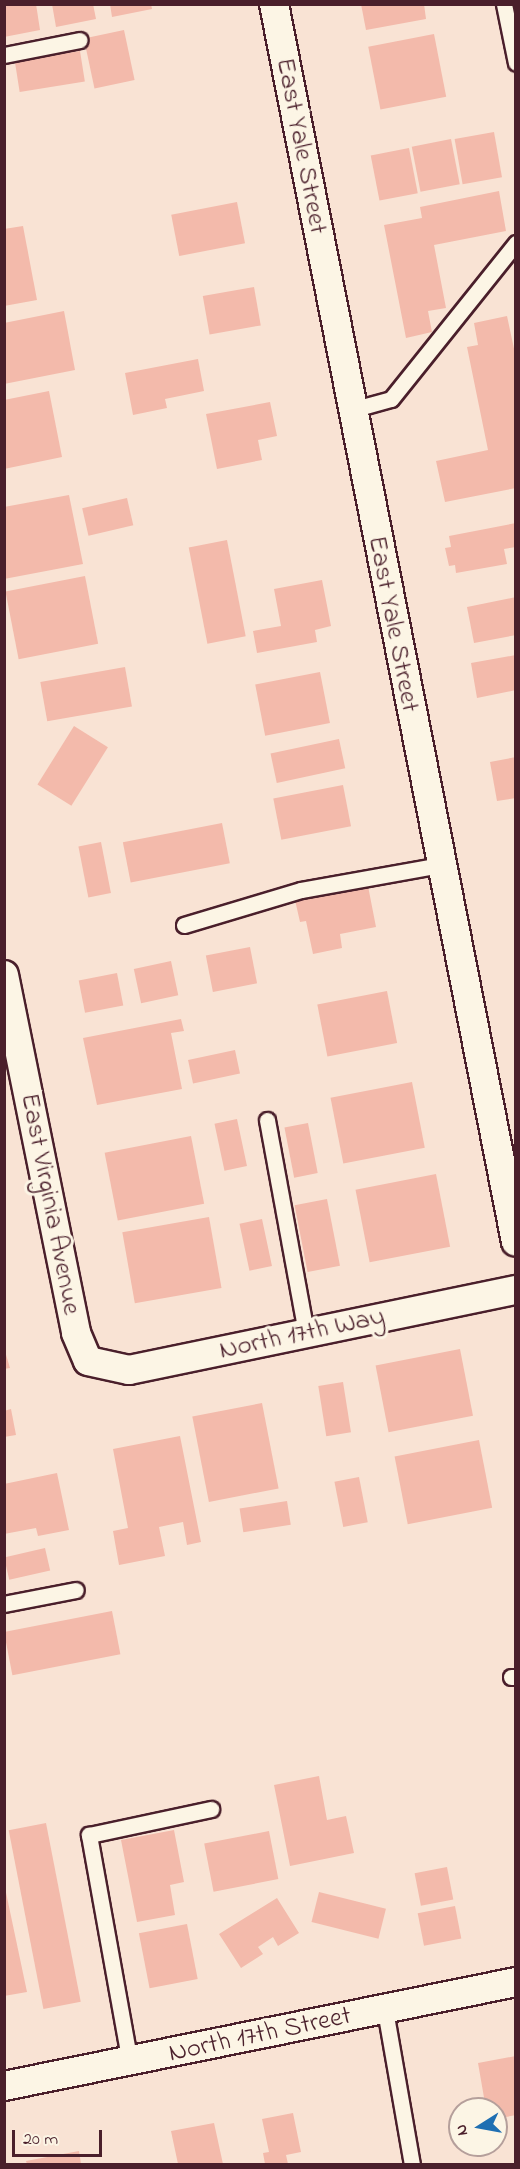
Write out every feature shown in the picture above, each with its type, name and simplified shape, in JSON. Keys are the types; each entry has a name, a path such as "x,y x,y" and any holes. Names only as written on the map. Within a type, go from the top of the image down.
{"street":[{"name":"East Yale Street","path":"274,4 351,410 516,1242"},
{"name":"East Virginia Avenue","path":"4,975 76,1333 88,1361"},
{"name":"North 17th Way","path":"88,1361 129,1370 516,1290"},
{"name":"North 17th Street","path":"4,2086 130,2063 516,1982"}],"lane":[{"path":"504,4 516,63"},
{"path":"4,55 80,40"},
{"path":"351,410 391,399 516,243"},
{"path":"184,925 302,890 440,865"},
{"path":"267,1120 306,1333"},
{"path":"4,1604 76,1590"},
{"path":"130,2063 89,1835 211,1809"},
{"path":"385,2010 412,2164"}],"building":[{"path":"4,4 36,4 40,30 4,37"},
{"path":"52,4 93,4 96,19 56,27"},
{"path":"110,4 151,4 152,9 112,17"},
{"path":"361,4 424,4 426,19 366,30"},
{"path":"124,30 135,80 94,88 84,39"},
{"path":"434,34 446,97 380,110 368,47"},
{"path":"80,51 85,82 20,92 15,61"},
{"path":"494,132 502,177 463,184 455,139"},
{"path":"451,139 460,184 421,192 412,147"},
{"path":"409,148 418,193 379,201 371,155"},
{"path":"499,191 506,231 434,245 446,308 428,311 432,332 406,338 384,225 422,218 420,207"},
{"path":"237,202 245,243 179,256 171,215"},
{"path":"23,226 37,300 4,306 4,229"},
{"path":"254,287 261,325 210,334 203,296"},
{"path":"64,311 75,370 4,384 4,323"},
{"path":"507,316 516,358 516,488 445,502 436,461 488,450 467,347 478,345 474,323"},
{"path":"198,359 204,391 165,399 167,408 133,415 125,373"},
{"path":"49,391 62,457 4,469 4,400"},
{"path":"270,402 277,436 258,440 262,460 217,469 206,414"},
{"path":"69,495 83,564 4,579 4,507"},
{"path":"127,498 133,525 88,536 82,508"},
{"path":"516,523 516,547 504,549 507,564 456,573 455,565 449,566 445,548 451,547 449,536"},
{"path":"227,540 246,636 207,644 189,547"},
{"path":"85,576 98,644 19,659 5,591"},
{"path":"322,580 331,626 315,630 317,642 257,653 253,631 281,626 274,589"},
{"path":"516,597 516,635 474,643 467,607"},
{"path":"516,655 516,690 477,698 471,663"},
{"path":"125,667 132,706 47,721 40,682"},
{"path":"320,672 330,723 265,736 255,685"},
{"path":"74,726 108,747 71,806 37,785"},
{"path":"339,739 345,768 277,783 271,754"},
{"path":"516,757 516,798 497,801 490,762"},
{"path":"343,785 351,826 281,840 273,799"},
{"path":"222,823 230,863 131,883 123,842"},
{"path":"101,842 111,893 88,897 78,846"},
{"path":"368,886 376,927 340,934 342,948 313,954 306,921 300,922 295,900"},
{"path":"250,947 257,983 213,992 206,956"},
{"path":"171,961 178,995 141,1003 134,969"},
{"path":"117,973 123,1005 85,1013 79,980"},
{"path":"387,991 397,1043 327,1057 317,1005"},
{"path":"181,1019 184,1031 171,1033 182,1089 97,1105 83,1038"},
{"path":"235,1050 240,1073 193,1083 188,1060"},
{"path":"412,1082 425,1148 343,1164 331,1098"},
{"path":"237,1119 247,1166 224,1171 215,1124"},
{"path":"308,1123 318,1173 294,1178 284,1128"},
{"path":"191,1136 204,1204 118,1221 105,1153"},
{"path":"436,1174 450,1247 370,1262 356,1190"},
{"path":"327,1199 340,1266 308,1272 295,1205"},
{"path":"209,1217 222,1288 135,1303 122,1232"},
{"path":"262,1219 272,1266 249,1271 240,1224"},
{"path":"4,1348 10,1368 4,1369"},
{"path":"460,1349 473,1416 389,1432 376,1365"},
{"path":"343,1382 351,1432 326,1436 318,1386"},
{"path":"262,1403 279,1488 209,1502 192,1417"},
{"path":"11,1409 16,1435 4,1437 4,1411"},
{"path":"180,1436 201,1542 187,1545 183,1522 159,1527 165,1556 119,1565 113,1531 128,1528 113,1449"},
{"path":"479,1440 492,1508 408,1524 395,1456"},
{"path":"57,1473 69,1530 38,1536 36,1528 4,1534 4,1484"},
{"path":"359,1477 368,1522 343,1527 334,1482"},
{"path":"287,1501 291,1525 243,1532 240,1509"},
{"path":"45,1548 50,1570 9,1580 4,1557"},
{"path":"112,1611 120,1654 12,1675 4,1632"},
{"path":"319,1776 327,1820 346,1816 354,1853 290,1866 274,1785"},
{"path":"46,1823 81,2002 43,2009 9,1830"},
{"path":"174,1830 184,1882 170,1885 175,1915 137,1922 121,1840"},
{"path":"269,1831 278,1879 214,1892 204,1844"},
{"path":"447,1867 453,1899 421,1906 415,1873"},
{"path":"4,1883 27,1992 4,1996"},
{"path":"319,1892 386,1909 378,1939 312,1922"},
{"path":"277,1898 299,1933 278,1946 273,1937 258,1947 263,1954 241,1968 219,1934"},
{"path":"455,1906 461,1938 424,1946 418,1913"},
{"path":"187,1924 198,1979 150,1988 139,1933"},
{"path":"516,2056 516,2115 508,2117 508,2097 484,2097 478,2063"},
{"path":"293,2113 301,2152 286,2155 288,2164 265,2164 263,2153 269,2152 262,2119"},
{"path":"214,2123 223,2164 178,2164 171,2131"},
{"path":"79,2151 81,2164 27,2164 26,2161"}]}
